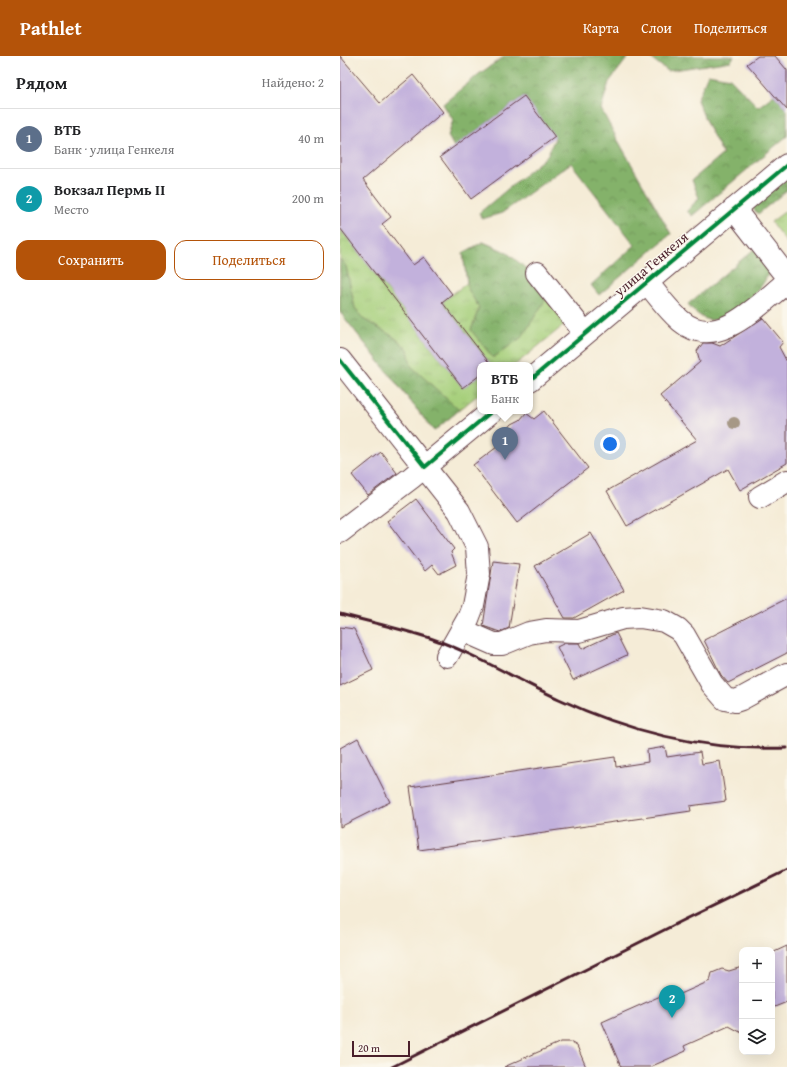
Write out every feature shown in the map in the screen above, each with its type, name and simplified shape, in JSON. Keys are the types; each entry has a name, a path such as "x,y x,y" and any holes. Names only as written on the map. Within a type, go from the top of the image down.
{"street":[{"name":"улица Генкеля","path":"533,377 787,165"},
{"path":"734,209 787,277"},
{"path":"537,273 585,334"},
{"path":"646,282 681,322 695,330 708,332 716,331 734,324 787,282"},
{"path":"340,360 459,511 476,547 479,560 478,590 468,619 450,647 447,656"},
{"path":"340,532 425,467 488,414"},
{"path":"760,496 787,481"},
{"path":"462,630 494,644 510,641 530,633 546,630 579,631 606,622 631,617 657,619 671,624 684,635 712,684 725,699 735,701 741,699 787,674"}],"green space":[{"path":"505,56 629,56 609,82 601,109 671,234 599,295 591,285 635,245 571,163 502,213 482,219 479,213 547,156 555,138 524,96 454,147 448,136 453,120 443,104 479,74"},
{"path":"648,56 734,56 731,61 668,71"},
{"path":"708,74 730,78 758,107 774,95 787,110 787,136 692,216 687,211 699,198 692,180 723,154 707,124 697,100"},
{"path":"787,178 787,190 758,214 752,207"},
{"path":"787,210 787,243 771,222"},
{"path":"340,228 463,388 477,377 477,395 434,431 340,312"},
{"path":"483,242 506,252 569,321 519,362 489,362 442,302 467,283 463,253"},
{"path":"483,242 506,252 532,273 549,294 522,337 493,358 471,330 479,308 468,289 463,253"},
{"path":"758,246 769,271 761,287 746,303 727,316 710,320 700,316 688,304"},
{"path":"340,259 346,266 355,308 363,319 394,337 408,349 411,366 459,410 434,431 340,312"}],"building":[{"path":"340,56 380,103 413,75 443,112 363,180 391,217 382,224 413,265 424,257 452,294 442,302 489,362 477,362 477,377 463,388 340,228"},
{"path":"758,56 775,56 787,70 787,110 747,64"},
{"path":"524,96 555,137 471,199 440,157"},
{"path":"763,318 783,342 779,347 787,362 787,463 740,490 728,469 627,526 607,491 697,440 660,396 700,362 697,351 703,343 712,343 720,346"},
{"path":"544,411 588,468 517,523 473,465 497,447 493,438 504,433 512,424 520,420 525,414 534,419"},
{"path":"381,452 397,473 368,495 352,475"},
{"path":"416,499 454,549 451,552 456,565 439,574 432,565 425,571 387,521"},
{"path":"591,533 624,590 574,618 565,618 535,566"},
{"path":"493,561 519,564 509,628 500,632 483,626"},
{"path":"787,598 787,653 728,683 721,675 704,640"},
{"path":"340,627 354,629 373,670 340,686"},
{"path":"616,633 627,655 573,680 557,647 565,643 579,643 582,649"},
{"path":"358,738 390,802 340,827 340,748"},
{"path":"665,747 667,757 700,752 702,764 720,761 726,801 690,806 691,811 419,850 410,787 615,757 616,767 648,762 647,750"},
{"path":"787,946 787,1002 775,1007 775,983 775,952"},
{"path":"739,968 739,1031 729,1026 684,1046 686,1051 650,1067 621,1067 602,1022 665,994 667,1000 710,981 712,973 722,969 729,971"},
{"path":"561,1042 570,1042 577,1046 586,1067 504,1067"}],"railway":[{"path":"340,614 430,638 446,644 463,651 543,692 586,711 642,730 699,743 757,748 787,748"},
{"path":"392,1067 682,921 787,870"}],"cycle path":[{"path":"533,377 787,165"},
{"path":"340,360 425,467 488,414"}],"place":[{"name":"ВТБ","path":"505,460"},
{"name":"Вокзал Пермь II","path":"672,1018"}]}
